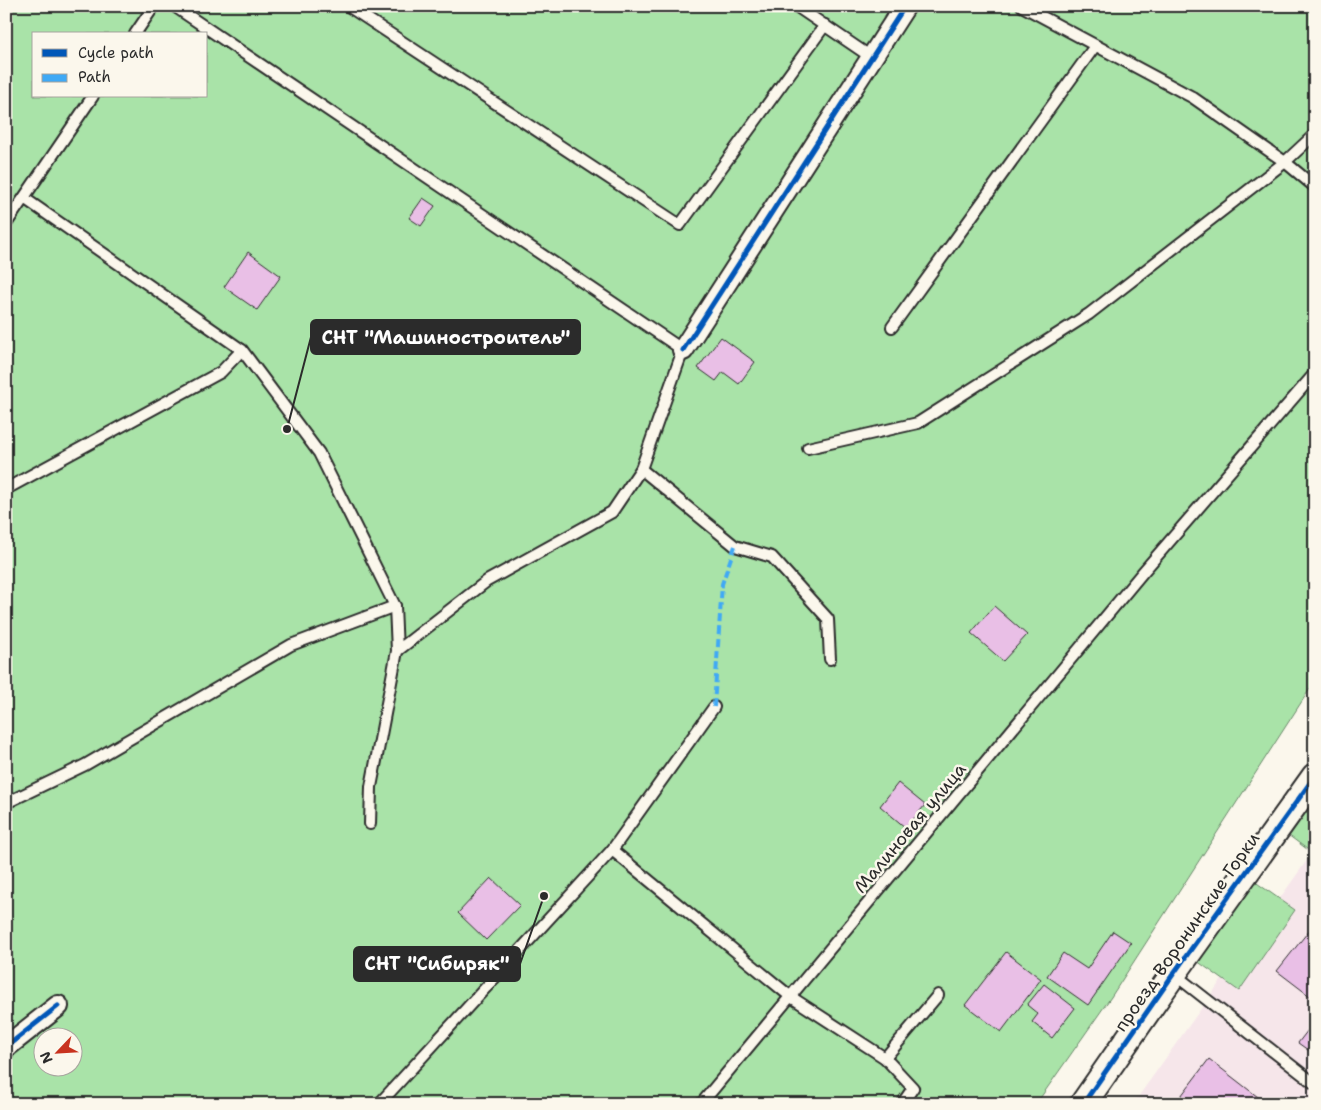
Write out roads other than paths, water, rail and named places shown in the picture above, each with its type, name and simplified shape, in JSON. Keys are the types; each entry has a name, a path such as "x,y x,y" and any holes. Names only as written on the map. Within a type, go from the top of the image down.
{"street":[{"path":"683,350 905,6"},
{"name":"проезд Воронинские Горки","path":"1083,1104 1315,776"},
{"path":"6,1047 58,1006"}],"lane":[{"path":"136,32 154,6"},
{"path":"174,6 683,350 641,469 612,512 487,581 397,651"},
{"path":"348,6 680,225 824,26"},
{"path":"796,6 871,57"},
{"path":"1022,6 1192,97 1285,162 1315,187"},
{"path":"892,328 1095,46"},
{"path":"6,224 91,98"},
{"path":"808,448 918,423 1090,314 1285,162 1315,134"},
{"path":"24,198 242,350 319,453 395,606 397,651 371,787 370,824"},
{"path":"6,489 221,372 242,350"},
{"name":"Малиновая улица","path":"701,1104 1143,572 1315,373"},
{"path":"641,469 735,546 772,557 828,619 830,659"},
{"path":"6,802 85,764 291,645 395,606"},
{"path":"379,1104 612,850 714,708"},
{"path":"612,850 791,997 885,1058 913,1088 902,1104"},
{"path":"1174,973 1315,1084"},
{"path":"885,1058 938,995"}],"place":[{"name":"СНТ \"Машиностроитель\"","path":"287,429"},
{"name":"СНТ \"Сибиряк\"","path":"544,896"}]}
